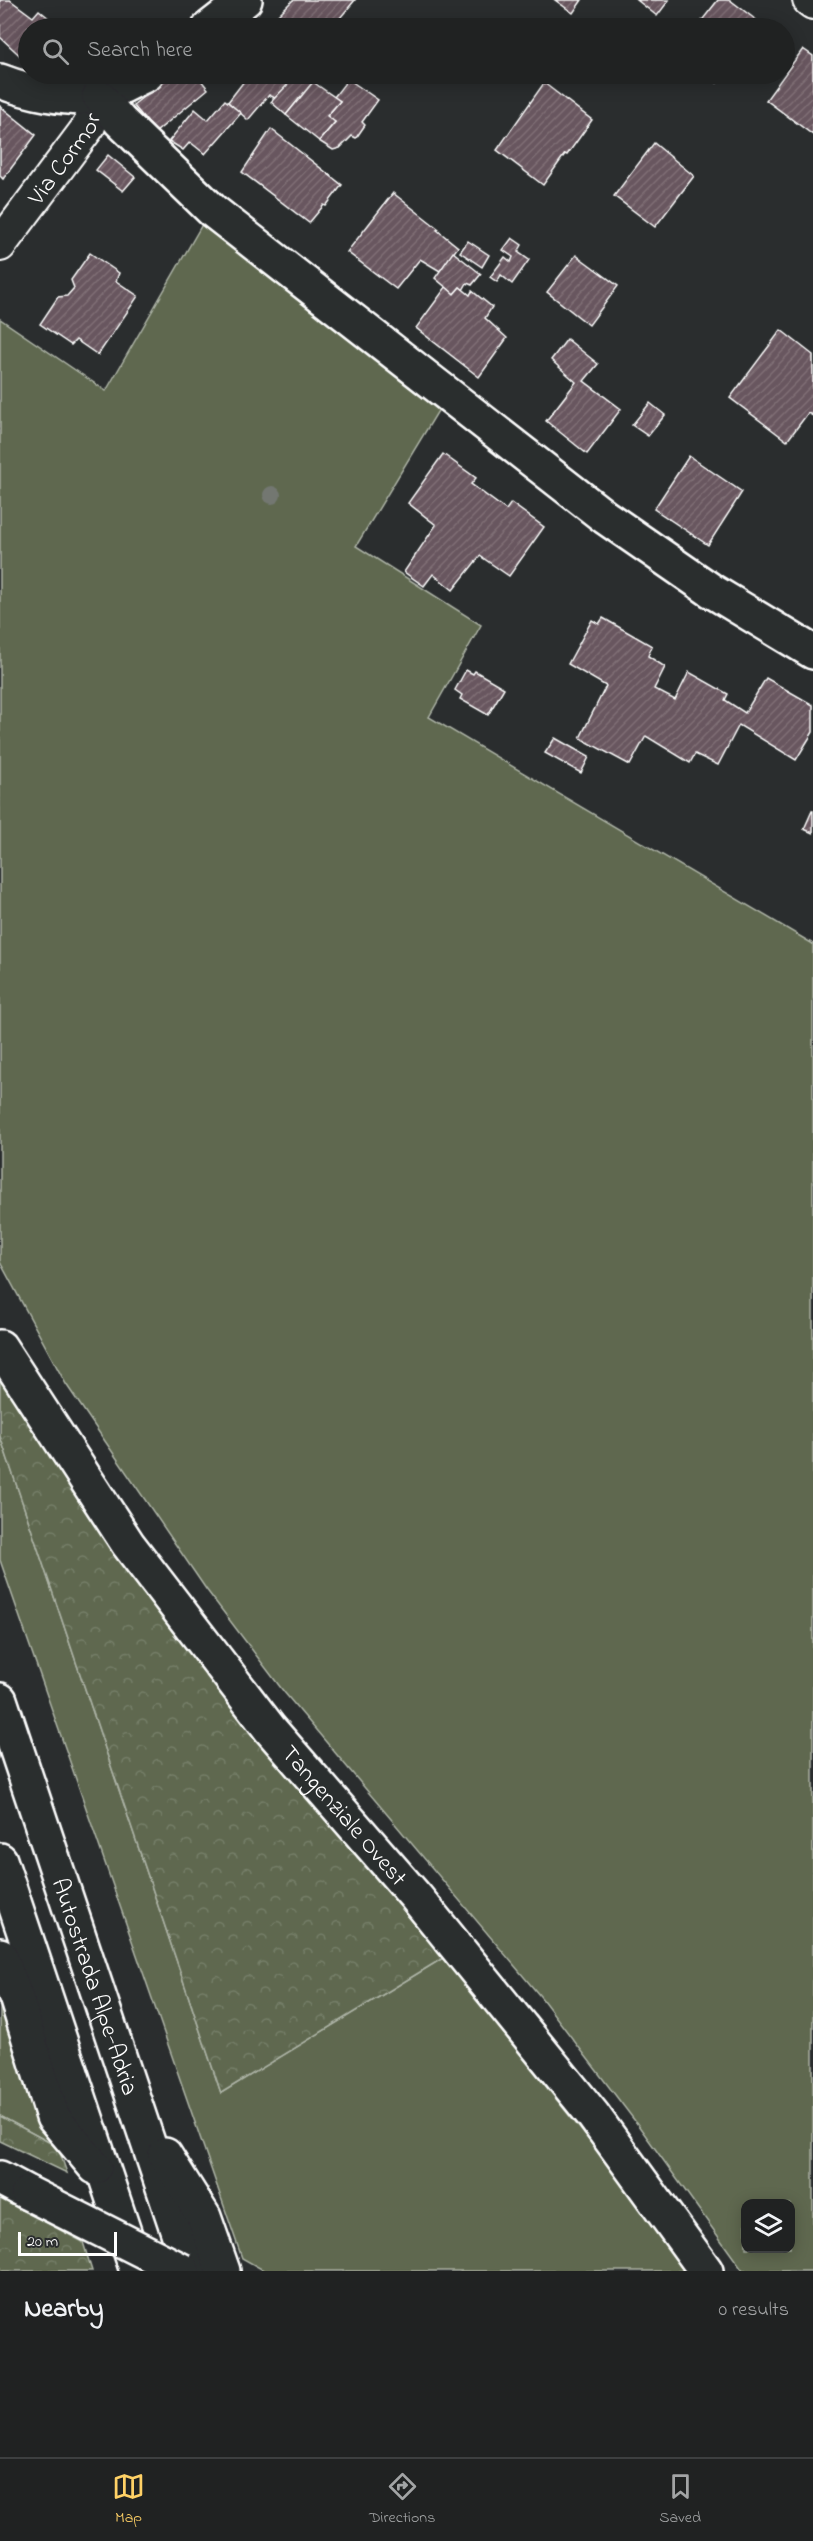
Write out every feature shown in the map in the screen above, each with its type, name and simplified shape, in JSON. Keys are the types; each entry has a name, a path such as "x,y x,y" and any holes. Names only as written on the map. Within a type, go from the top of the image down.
{"main road":[{"path":"222,18 245,0"},
{"path":"0,81 29,90 69,97 99,96 125,84"},
{"path":"99,96 120,121 213,211 596,510 712,591 813,652"},
{"name":"Tangenziale Ovest","path":"0,1347 128,1544 270,1729 416,1897 593,2115 706,2271"},
{"name":"Autostrada Alpe-Adria","path":"0,1700 191,2271"},
{"name":"Autostrada Alpe-Adria","path":"0,1860 137,2271"},
{"path":"0,1955 17,2000 53,2117 108,2182"},
{"path":"136,2110 204,2217 223,2271"},
{"path":"14,2185 183,2271"}],"street":[{"path":"809,0 813,3"},
{"name":"Via Cormor","path":"0,245 89,126 99,96"}],"green space":[{"path":"204,221 441,406 356,546 481,625 429,717 813,944 813,2271 743,2271 638,2125 540,1996 284,1692 206,1589 66,1384 0,1262 0,319 106,391"},
{"path":"0,1367 106,1537 207,1674 443,1958 221,2093 0,1436"},
{"path":"0,1436 221,2093 443,1958 601,2155 684,2271 265,2271 242,2258 0,1560"},
{"path":"0,1986 58,2147 0,2116"},
{"path":"0,2116 58,2147 67,2173 0,2141"},
{"path":"0,2198 83,2242 92,2271 0,2271"}],"building":[{"path":"0,0 10,0 33,17 39,10 49,18 18,18 18,54 0,37"},
{"path":"293,0 355,0 340,18 275,18"},
{"path":"555,0 582,0 573,13"},
{"path":"637,0 669,0 657,16"},
{"path":"718,0 730,0 754,18 704,18"},
{"path":"803,49 813,56 813,135 766,100 778,84 795,84 795,60"},
{"path":"160,84 204,84 208,89 156,132 133,105"},
{"path":"242,84 288,84 275,98 269,95 248,120 228,102"},
{"path":"288,84 311,84 286,115 271,102"},
{"path":"311,84 316,84 340,101 327,116 335,122 319,141 286,115"},
{"path":"344,84 355,84 378,100 362,122 365,125 356,138 352,136 340,148 333,150 319,141 335,122 327,116 340,101 334,97"},
{"path":"543,84 592,120 543,185 497,150"},
{"path":"225,100 241,113 205,154 190,142 183,150 169,141 195,109 208,120"},
{"path":"0,106 36,135 3,179 0,176"},
{"path":"271,129 342,185 309,223 242,172"},
{"path":"654,143 694,176 655,227 614,196"},
{"path":"108,155 135,177 123,191 96,170"},
{"path":"393,193 458,247 440,271 420,259 396,289 347,252"},
{"path":"512,238 522,245 518,252 529,260 512,284 501,275 497,282 490,277 505,257 511,262 513,257 503,250"},
{"path":"468,241 489,255 482,267 460,252"},
{"path":"453,252 481,274 472,285 467,283 463,290 460,287 454,294 435,278"},
{"path":"90,253 119,273 116,281 138,296 98,355 76,340 71,345 40,324 58,297 67,296 74,288 71,280"},
{"path":"576,255 618,286 589,325 547,292"},
{"path":"446,287 454,294 460,287 470,295 472,291 492,307 485,318 507,338 479,377 416,328"},
{"path":"781,330 813,355 813,416 808,413 787,441 730,398"},
{"path":"567,339 598,364 584,381 621,409 587,454 546,421 576,382 551,360"},
{"path":"650,403 665,415 648,436 632,425"},
{"path":"443,454 476,478 471,484 506,510 511,503 544,527 509,576 480,556 453,590 433,574 424,586 404,572 436,525 408,503"},
{"path":"689,456 742,492 708,545 654,509"},
{"path":"603,618 652,646 648,656 665,667 654,689 675,700 689,672 728,694 725,700 745,713 766,678 813,705 813,732 796,760 739,725 718,765 695,754 690,763 646,736 630,765 580,738 606,686 568,664 592,620 599,624"},
{"path":"466,670 473,674 475,671 504,688 488,715 460,699 462,695 455,690"},
{"path":"555,738 589,757 581,773 545,753"},
{"path":"813,811 813,833 804,829"}]}
